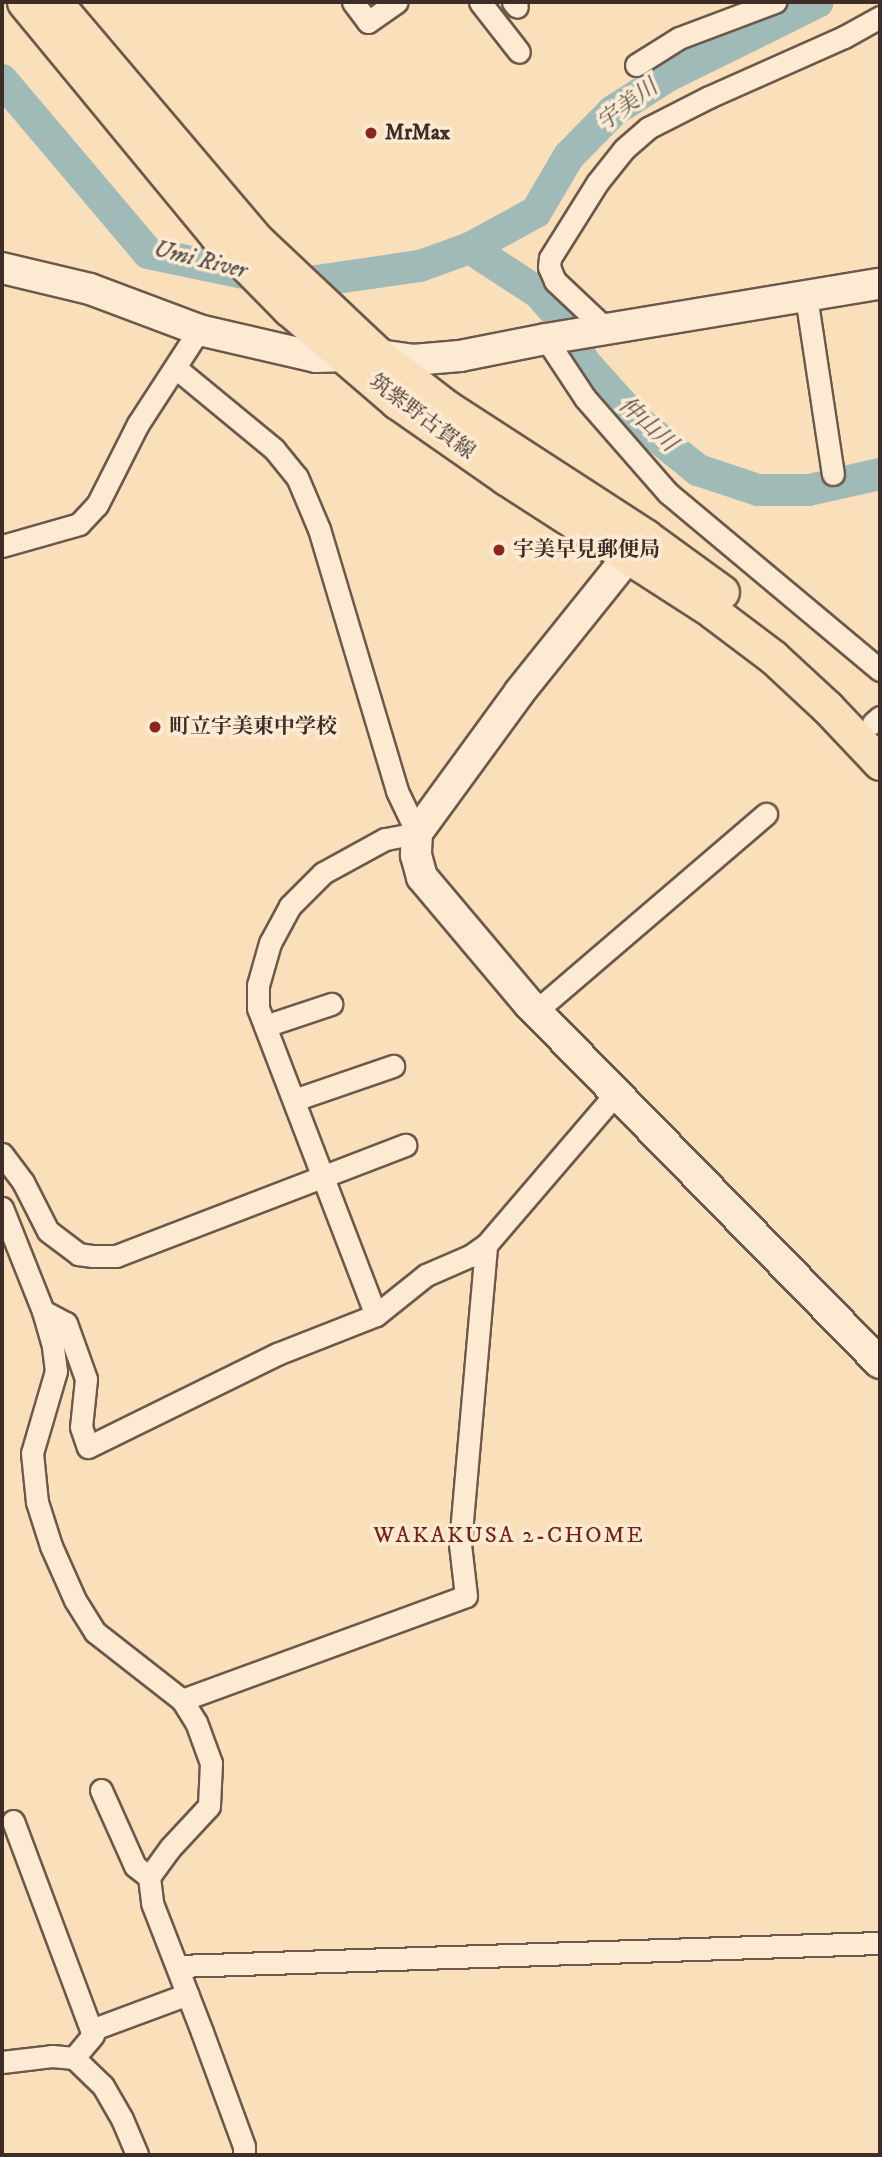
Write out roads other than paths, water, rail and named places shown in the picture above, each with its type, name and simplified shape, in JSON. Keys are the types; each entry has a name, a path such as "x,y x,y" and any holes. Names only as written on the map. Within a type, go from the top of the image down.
{"main road":[{"name":"筑紫野古賀線","path":"24,2 217,236 289,309 397,402 495,470 637,546 769,626 878,723"},
{"name":"筑紫野古賀線","path":"55,2 258,241 323,305 379,355 637,546 773,657 827,707 880,763"}],"street":[{"path":"353,2 368,22 397,2"},
{"path":"480,2 519,52"},
{"path":"636,65 679,38 775,2"},
{"path":"603,330 550,275 550,258 597,183 624,149 648,128 707,93 844,37 880,17"},
{"path":"2,268 90,289 199,330 316,357 379,355 413,360 460,356 546,339 880,284"},
{"path":"806,296 833,474"},
{"path":"2,546 79,523 97,505 138,424 177,369 199,330"},
{"path":"546,339 585,397 668,493 880,670"},
{"path":"177,369 274,449 297,477 319,529 397,792 417,833 416,855 422,877 444,907 536,1011 880,1363"},
{"path":"376,1315 258,1008 258,985 270,943 290,906 323,873 385,839 417,833 519,694 637,546"},
{"path":"536,1011 766,814"},
{"path":"265,1026 331,1004"},
{"path":"294,1100 393,1066"},
{"path":"43,1311 66,1324 86,1379 81,1427 88,1447 277,1354 376,1315 426,1275 470,1256 486,1245 617,1093"},
{"path":"2,1154 23,1182 48,1231 78,1254 116,1256 405,1145"},
{"path":"2,1208 43,1311 55,1371 32,1453 37,1502 51,1546 75,1600 95,1632 182,1700 196,1723 211,1763 209,1806 170,1848 149,1877 152,1903 244,2146 244,2155"},
{"path":"182,1700 466,1596 460,1544 486,1245"},
{"path":"101,1790 135,1866 149,1877"},
{"path":"13,1821 93,2035 74,2058"},
{"path":"178,1966 880,1943"},
{"path":"91,2030 188,1994"},
{"path":"2,2062 52,2056 74,2058 103,2086 122,2119 137,2155"}],"waterway":[{"name":"Umi River","path":"2,80 148,253 296,284 420,266 470,248 536,212 569,156 613,111 668,76 818,2"},
{"name":"仲山川","path":"470,248 539,293 561,318 584,362 636,420 698,470 758,490 809,490 880,474"}],"place":[{"name":"MrMax","path":"371,133"},
{"name":"宇美早見郵便局","path":"499,550"},
{"name":"町立宇美東中学校","path":"155,727"}],"district":[{"name":"WAKAKUSA 2-CHOME","path":"509,1536"}],"water label":[{"name":"宇美川","path":"628,106"}]}
